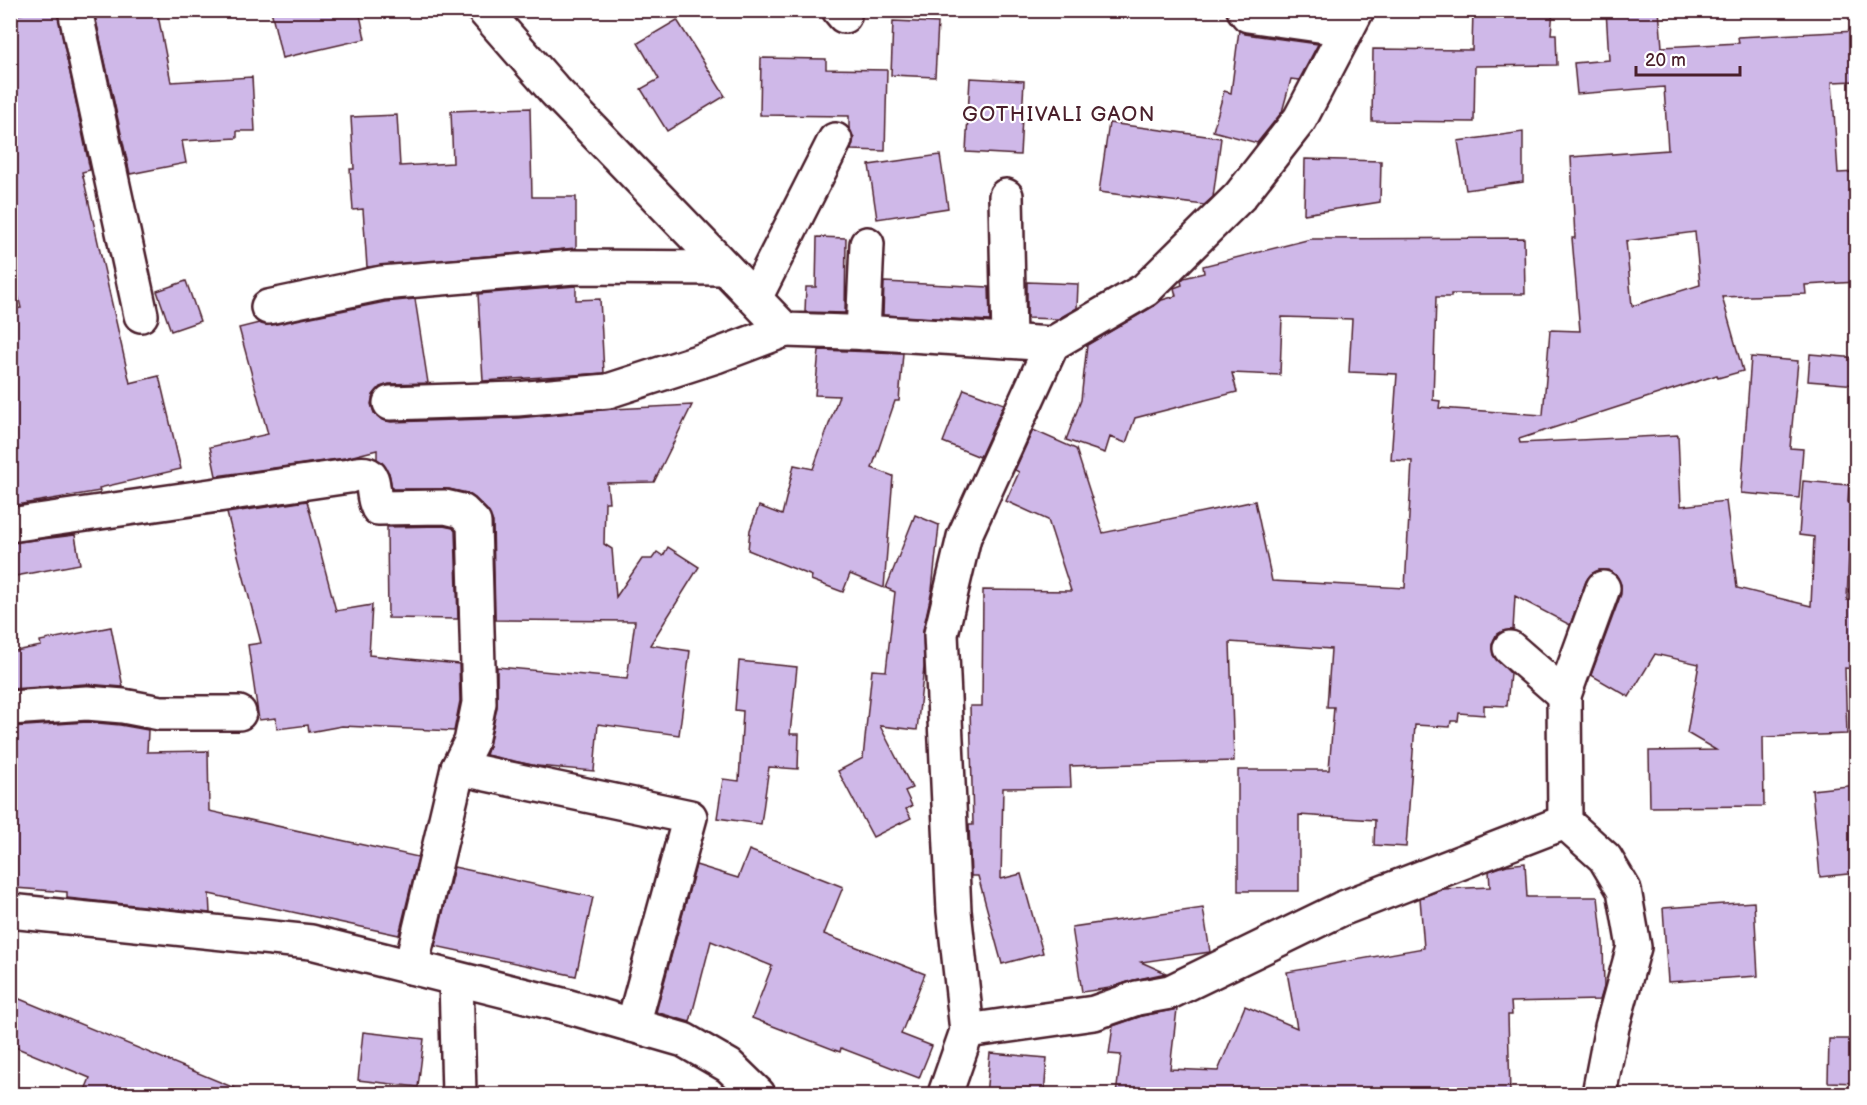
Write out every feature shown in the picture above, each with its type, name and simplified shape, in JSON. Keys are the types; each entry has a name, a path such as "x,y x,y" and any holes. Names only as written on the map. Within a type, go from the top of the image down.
{"street":[{"path":"75,10 141,315"},
{"path":"484,10 555,91 785,330"},
{"path":"390,403 517,399 608,391 716,356 785,330 1052,344 1144,290 1240,196 1300,119 1352,20 1248,15 1244,10"},
{"path":"755,298 835,140"},
{"path":"1006,196 1009,341"},
{"path":"863,333 867,244"},
{"path":"268,307 382,283 404,281 574,267 725,268"},
{"path":"945,1095 967,1031 954,910 941,634 964,537 1052,344"},
{"path":"10,525 337,478 362,472 371,477 378,508 445,507 462,512 474,523 479,703 471,742 458,768 411,968"},
{"path":"1599,1095 1612,1027 1634,947 1624,890 1605,858 1565,822 1564,695 1604,588"},
{"path":"1510,648 1564,695"},
{"path":"10,708 87,703 123,706 160,713 239,713"},
{"path":"458,768 690,817 633,1025"},
{"path":"967,1031 1094,1013 1137,998 1170,992 1341,909 1565,822"},
{"path":"10,911 311,942 684,1040 729,1066 758,1095"},
{"path":"456,979 459,1095"}],"building":[{"path":"41,10 57,10 90,170 82,172 130,383 159,376 181,469 99,488 100,491 10,506 10,309 21,308 10,261 10,16"},
{"path":"122,10 157,10 171,82 252,77 255,131 237,131 237,138 182,141 186,163 130,174 95,16"},
{"path":"271,10 359,10 365,39 282,58"},
{"path":"1473,10 1553,10 1551,34 1556,34 1557,65 1475,66 1474,122 1372,121 1373,49 1472,50"},
{"path":"1606,10 1659,10 1662,47 1739,43 1738,37 1857,31 1857,81 1832,82 1838,173 1857,172 1857,282 1805,285 1806,294 1722,297 1743,371 1718,378 1717,375 1519,439 1520,443 1678,435 1681,506 1726,501 1737,588 1811,606 1814,537 1799,535 1803,481 1849,485 1848,502 1857,502 1857,530 1850,530 1847,600 1857,601 1857,669 1845,668 1847,734 1763,737 1764,806 1650,807 1649,751 1716,750 1687,733 1699,664 1655,654 1629,697 1591,675 1621,594 1621,585 1617,576 1609,570 1599,570 1591,574 1586,581 1570,625 1515,596 1513,630 1503,631 1496,635 1492,645 1493,655 1510,673 1507,706 1484,705 1484,715 1459,713 1458,721 1451,721 1450,727 1415,725 1406,847 1374,845 1375,820 1299,815 1299,891 1238,891 1238,770 1329,770 1334,707 1327,707 1331,649 1230,642 1234,761 1070,766 1071,787 1003,788 1001,879 1021,874 1043,953 1002,964 978,876 971,876 969,825 973,825 970,706 982,706 983,590 1071,591 1048,520 1006,501 1019,472 1015,470 1033,430 1076,449 1103,533 1255,501 1272,581 1405,588 1412,461 1391,460 1397,374 1349,372 1352,319 1282,317 1280,375 1232,373 1237,392 1135,418 1126,443 1110,437 1105,453 1066,440 1081,400 1087,345 1162,300 1176,296 1174,288 1182,285 1181,281 1184,278 1204,273 1203,266 1311,239 1524,238 1525,294 1451,294 1451,297 1436,297 1433,400 1440,401 1439,408 1543,415 1550,330 1580,331 1572,238 1575,238 1571,157 1668,150 1664,87 1577,94 1574,63 1609,60","holes":["1695,232 1700,285 1632,306 1626,241"]},
{"path":"677,20 725,96 667,131 641,89 659,79 638,43"},
{"path":"893,21 938,23 935,77 891,75"},
{"path":"1239,30 1245,34 1318,44 1299,80 1291,79 1282,112 1257,143 1213,131 1224,91 1231,93"},
{"path":"761,58 826,59 826,69 887,70 885,151 851,150 854,138 849,128 849,116 760,115"},
{"path":"970,78 1024,81 1020,155 966,152"},
{"path":"530,108 532,197 576,197 576,248 367,267 363,209 353,210 350,169 354,169 351,117 397,115 400,166 453,163 451,111"},
{"path":"1109,123 1221,138 1213,197 1204,205 1099,192"},
{"path":"1523,132 1523,182 1466,190 1458,141"},
{"path":"940,155 948,208 877,219 869,165"},
{"path":"1305,159 1381,161 1380,202 1304,214"},
{"path":"817,237 846,238 845,313 805,312 806,287 816,287"},
{"path":"186,281 200,321 171,331 157,291"},
{"path":"884,282 989,287 990,321 883,315"},
{"path":"1027,282 1078,284 1077,308 1058,319 1027,318"},
{"path":"576,286 576,300 600,299 604,373 483,381 478,294"},
{"path":"415,299 428,383 389,384 380,387 373,395 371,404 374,413 382,420 391,422 518,418 613,409 692,405 654,482 607,483 609,502 605,502 604,544 612,549 616,597 642,559 652,559 657,552 663,556 668,547 699,567 650,645 690,651 679,735 598,724 594,771 537,766 486,755 497,707 497,667 627,679 635,621 495,620 493,522 487,510 467,493 449,489 392,489 389,473 377,459 377,450 345,458 216,476 210,447 268,434 239,328 259,323 272,325 385,302"},
{"path":"819,350 903,353 899,401 895,401 872,468 893,476 884,588 850,574 843,592 811,580 812,576 748,550 750,530 759,506 782,515 794,465 813,469 839,396 815,395"},
{"path":"1810,354 1857,358 1857,385 1808,381"},
{"path":"1751,357 1798,361 1790,448 1803,449 1799,498 1741,493"},
{"path":"964,389 1004,404 980,457 943,442"},
{"path":"307,501 336,611 372,605 369,655 459,664 460,701 454,731 342,726 309,732 308,725 277,729 276,718 259,720 248,645 261,643 227,513"},
{"path":"915,515 939,525 932,590 923,630 924,667 917,730 880,726 912,788 905,791 912,806 906,809 911,818 873,837 838,771 863,758 872,670 886,671 895,592 886,588"},
{"path":"443,526 453,528 455,531 458,619 388,618 387,527"},
{"path":"75,535 80,564 10,577 10,543"},
{"path":"111,627 123,687 86,684 10,689 10,652 41,646 40,641"},
{"path":"739,661 797,667 790,734 799,734 798,769 769,767 761,824 717,818 723,779 739,781 743,711 735,710"},
{"path":"87,722 148,730 147,752 208,751 209,811 418,857 399,935 209,894 210,913 67,898 67,892 15,888 16,875 10,874 10,727"},
{"path":"1857,785 1857,873 1820,877 1812,790"},
{"path":"749,850 843,887 824,934 925,974 901,1034 932,1046 919,1078 841,1048 840,1052 752,1018 772,966 711,941 690,1022 656,1012 696,865 738,878"},
{"path":"1525,863 1527,897 1598,897 1603,943 1604,987 1600,1000 1511,1002 1512,1015 1508,1015 1510,1095 1116,1095 1121,1055 1109,1054 1113,1026 1142,1016 1177,1009 1170,1069 1218,1071 1245,1006 1297,1028 1287,972 1424,948 1420,898 1443,889 1490,887 1489,871 1507,865"},
{"path":"454,867 593,897 576,976 435,946"},
{"path":"1754,902 1758,976 1668,982 1663,908"},
{"path":"1203,908 1210,952 1141,962 1166,973 1110,988 1082,992 1072,927"},
{"path":"10,995 249,1095 83,1095 90,1078 10,1045"},
{"path":"363,1032 424,1039 418,1087 358,1080"},
{"path":"1829,1039 1857,1039 1857,1083 1828,1082"},
{"path":"990,1053 1047,1058 1044,1095 986,1095"}],"district":[{"name":"GOTHIVALI GAON","path":"1059,114"}]}
